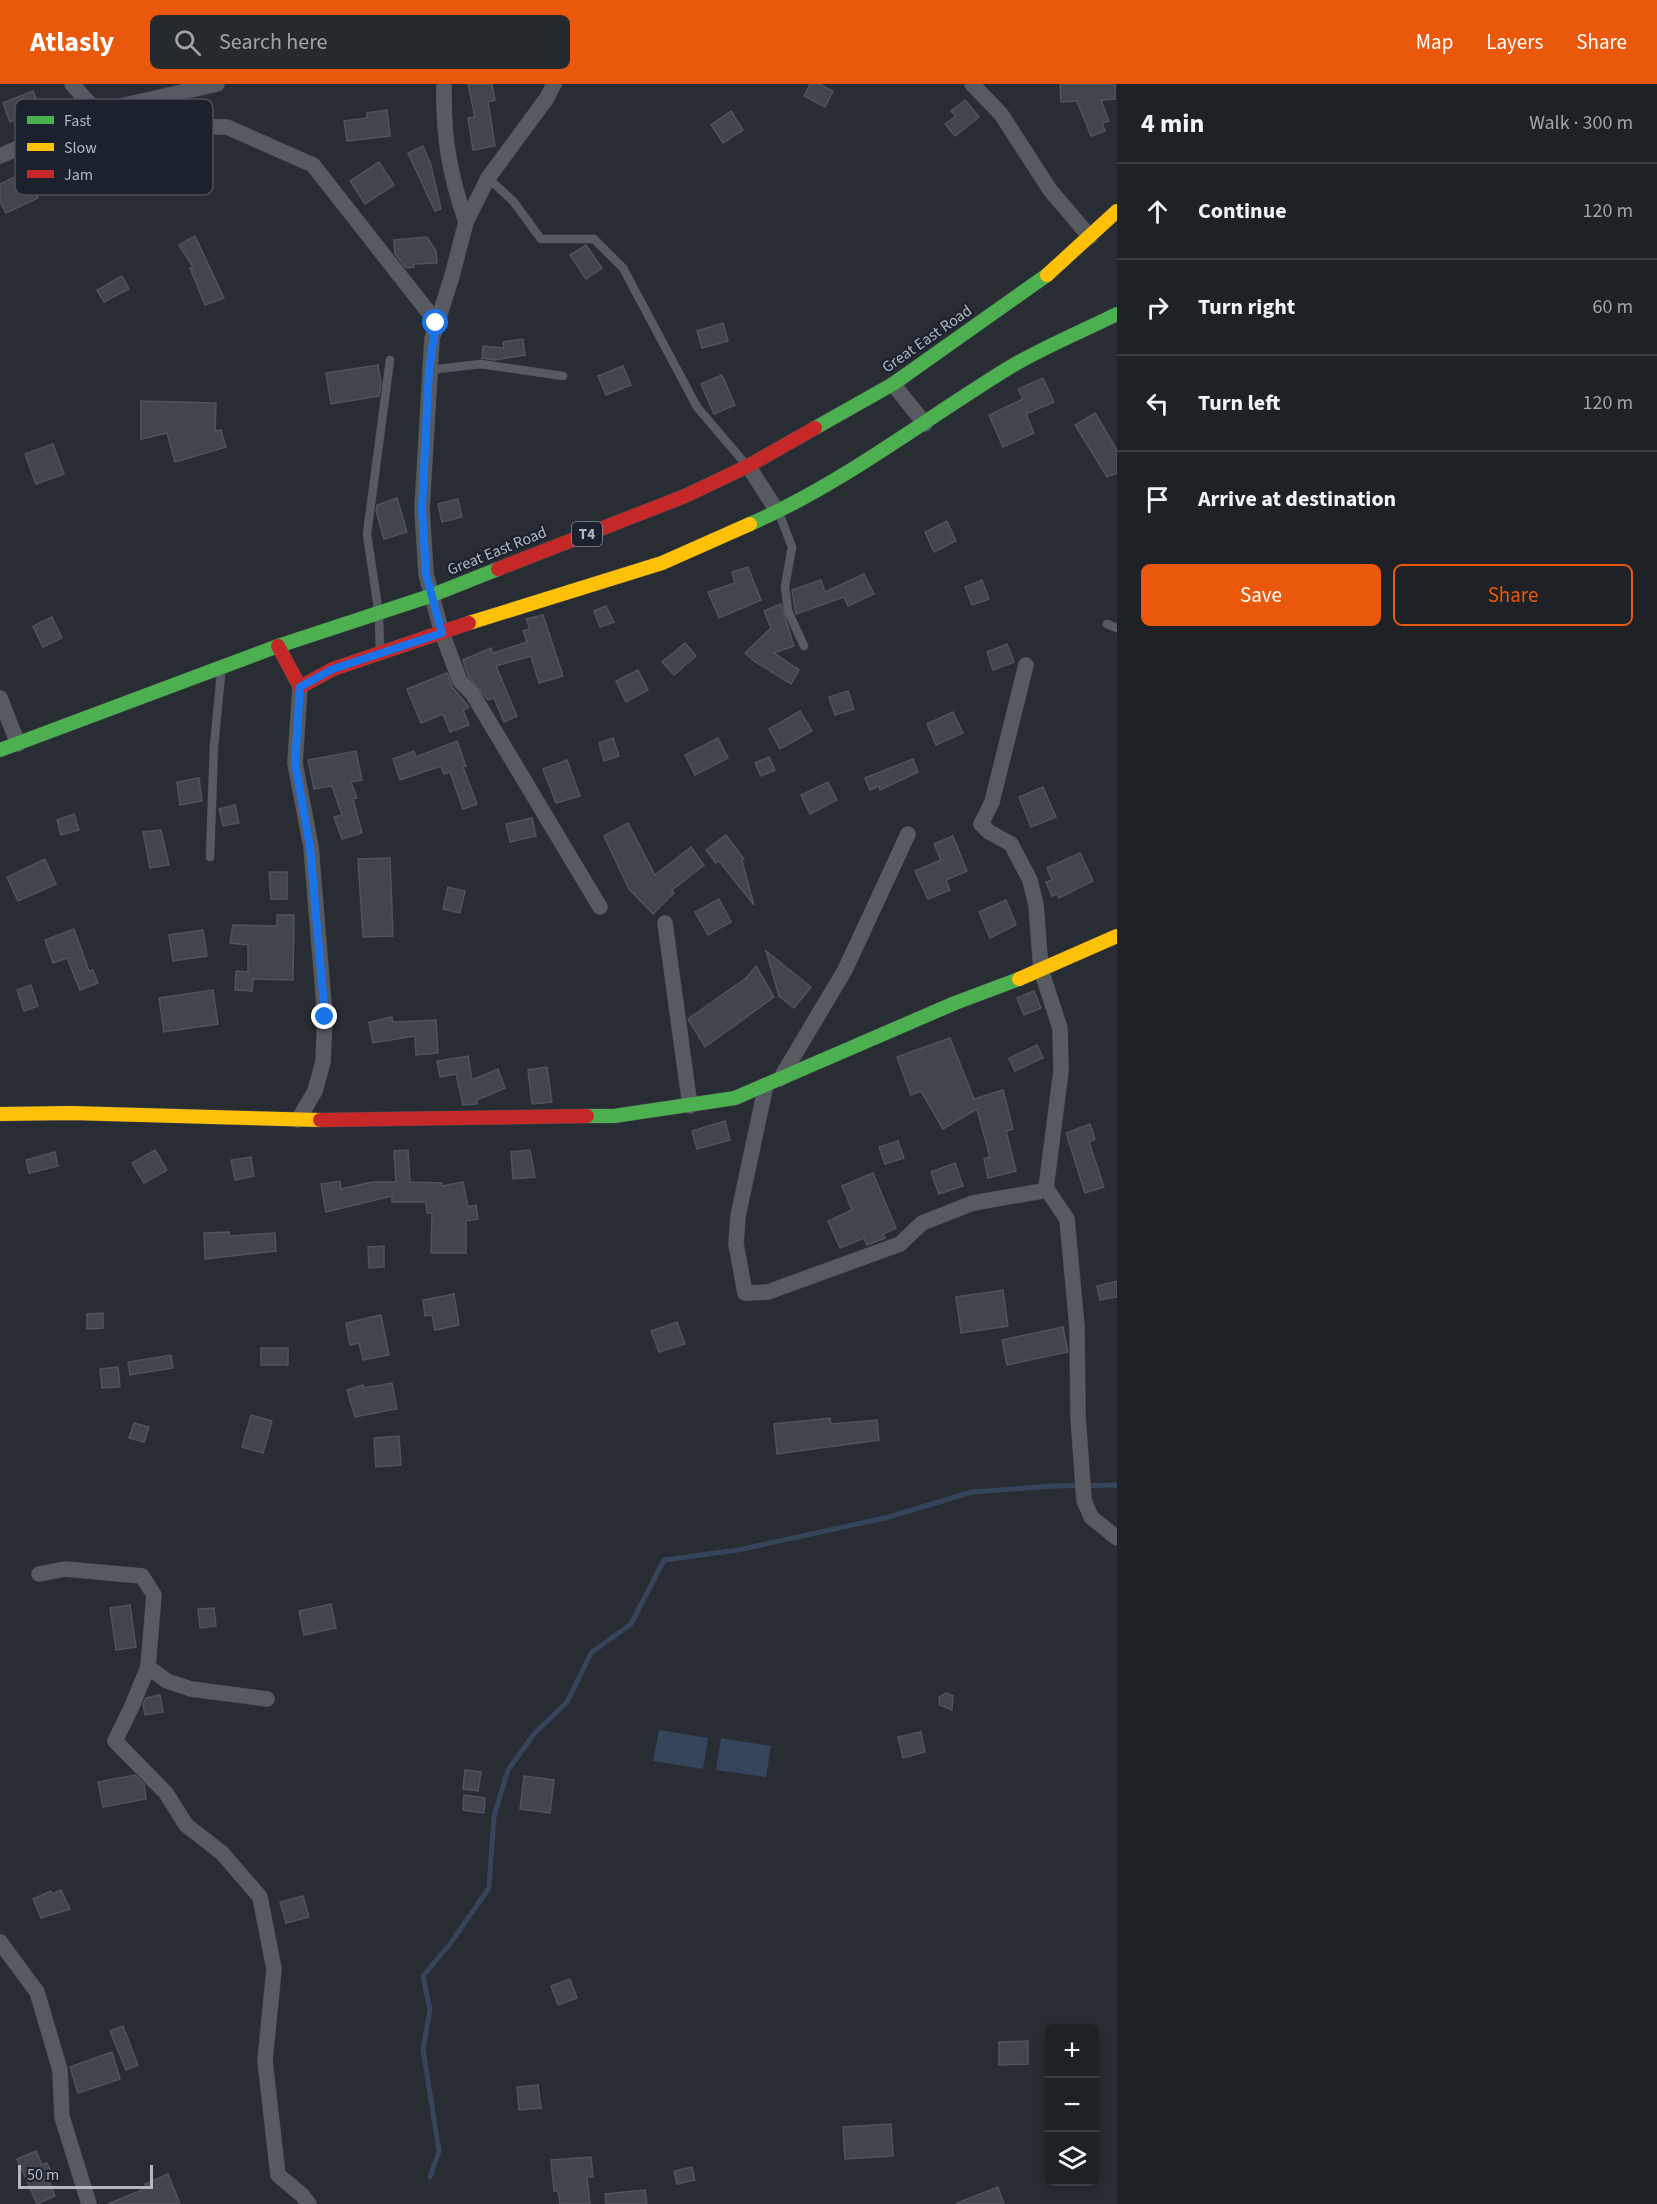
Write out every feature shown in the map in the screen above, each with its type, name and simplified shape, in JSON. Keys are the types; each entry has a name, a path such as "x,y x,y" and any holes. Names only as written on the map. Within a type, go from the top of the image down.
{"main road":[{"name":"Great East Road","path":"0,750 278,646 379,610 430,596 685,496 748,466 893,384 1060,265 1117,211"},
{"path":"278,646 300,687 333,669 500,612 542,602 662,563 778,512 925,424 1008,369 1117,311"},
{"path":"0,1114 72,1113 298,1120 615,1116 690,1106 735,1098 1117,936"}],"street":[{"path":"72,84 89,99"},
{"path":"154,99 217,84"},
{"path":"444,84 443,127 451,180 465,222"},
{"path":"554,84 547,98 488,178 465,222 452,276 436,323 429,370 422,509 426,574 430,596 460,681 472,693 600,907"},
{"path":"972,84 1001,114 1050,190 1090,237"},
{"path":"213,126 227,126 313,165 436,323"},
{"path":"0,156 15,149"},
{"path":"893,384 925,424"},
{"path":"748,466 778,512"},
{"path":"1026,665 992,802 981,824 989,832 1011,844 1030,880 1036,905 1041,970 1060,1028 1061,1071 1046,1188 1067,1219 1077,1327 1078,1417 1084,1500 1091,1518 1117,1538"},
{"path":"298,1120 315,1091 323,1062 325,1017 310,847 295,763 300,687"},
{"path":"0,698 18,744"},
{"path":"908,834 845,970 773,1082 738,1216 736,1244 745,1293 768,1292 900,1244 922,1223 972,1203 1042,1191 1046,1188"},
{"path":"665,923 690,1106"},
{"path":"39,1574 65,1569 142,1576 154,1595 147,1667 115,1741 166,1793 186,1825 222,1852 260,1897 274,1969 265,2061 278,2175 302,2194 309,2204"},
{"path":"147,1667 167,1682 191,1689 267,1700"},
{"path":"0,1942 37,1992 60,2070 62,2117 89,2204"}],"lane":[{"path":"488,178 513,201 541,239 594,239 623,268 697,407 748,466"},
{"path":"380,654 379,610 367,534 390,360"},
{"path":"429,370 482,364 563,376"},
{"path":"778,512 792,547 785,586 788,611 804,646"},
{"path":"1107,624 1117,628"},
{"path":"210,858 214,746 222,667"}],"water":[{"path":"659,1730 708,1738 703,1769 653,1761"},
{"path":"721,1738 771,1746 766,1777 716,1770"}],"building":[{"path":"468,84 492,84 495,100 488,102 495,146 473,150 468,118 475,117"},
{"path":"810,84 819,84 833,91 825,107 804,96"},
{"path":"1060,84 1115,84 1115,99 1101,100 1109,121 1102,123 1105,131 1091,136 1077,101 1061,102"},
{"path":"33,91 36,99 15,99 15,120 10,122 3,103"},
{"path":"965,100 979,117 955,136 945,124 956,116 951,111"},
{"path":"387,110 390,136 347,141 344,121 367,118 367,113"},
{"path":"731,111 743,130 723,143 711,125"},
{"path":"423,146 431,165 441,209 435,211 408,153"},
{"path":"379,162 394,185 365,204 350,181"},
{"path":"15,177 15,195 36,195 38,198 6,213 0,201 0,184"},
{"path":"195,236 224,298 205,305 190,268 193,267 179,245"},
{"path":"427,237 436,251 437,263 414,264 414,267 406,268 395,254 394,240"},
{"path":"586,245 602,268 586,279 570,255"},
{"path":"122,276 129,289 104,302 97,290"},
{"path":"723,323 728,341 702,348 697,331"},
{"path":"523,339 525,355 494,360 482,358 483,346 504,348 503,342"},
{"path":"378,365 381,383 379,396 331,404 326,373"},
{"path":"623,366 631,385 606,395 598,376"},
{"path":"722,375 735,405 714,414 701,384"},
{"path":"1043,378 1054,402 1026,414 1034,433 1003,447 989,415 1023,399 1018,389"},
{"path":"141,401 216,403 215,431 221,430 226,447 175,462 167,433 141,439"},
{"path":"1095,413 1117,450 1117,473 1107,477 1075,425"},
{"path":"53,444 64,474 36,484 25,454"},
{"path":"397,498 407,532 384,539 376,511 377,505"},
{"path":"458,499 462,517 442,522 438,504"},
{"path":"947,521 956,541 934,552 925,532"},
{"path":"748,567 761,600 719,618 708,592 735,583 732,572"},
{"path":"864,574 874,594 848,606 844,597 796,614 792,590 821,580 825,592"},
{"path":"982,580 989,599 972,605 965,587"},
{"path":"781,604 794,646 774,653 799,670 791,684 745,653 771,628 764,611"},
{"path":"606,606 614,622 600,627 594,611"},
{"path":"543,615 563,676 539,683 531,656 496,666 517,716 504,722 494,698 488,700 468,676 463,660 491,648 493,653 527,642 523,631 530,629 526,619"},
{"path":"52,617 62,638 43,647 33,626"},
{"path":"685,643 696,656 674,675 662,662"},
{"path":"1007,644 1014,662 993,670 987,652"},
{"path":"638,670 648,690 626,702 616,681"},
{"path":"447,673 453,688 469,707 463,710 469,725 450,732 443,714 421,723 407,689"},
{"path":"848,691 854,709 835,715 829,697"},
{"path":"800,711 812,731 780,749 769,729"},
{"path":"953,712 963,733 936,745 927,724"},
{"path":"613,738 619,756 604,761 599,743"},
{"path":"718,738 728,758 695,775 685,755"},
{"path":"457,741 466,766 463,767 477,804 463,809 450,772 444,774 441,766 400,780 393,759 414,751 416,757"},
{"path":"356,751 362,780 351,782 357,798 353,799 362,833 342,839 334,817 342,815 332,786 314,789 308,760"},
{"path":"769,757 775,770 761,776 755,763"},
{"path":"913,759 918,772 880,790 879,786 870,790 865,778"},
{"path":"567,760 580,796 556,803 543,769"},
{"path":"199,778 202,801 180,805 177,782"},
{"path":"828,782 837,800 810,814 801,795"},
{"path":"1043,787 1056,817 1031,827 1019,797"},
{"path":"235,805 239,823 223,826 219,809"},
{"path":"74,814 79,830 61,835 57,820"},
{"path":"532,818 536,836 510,842 506,824"},
{"path":"628,823 655,875 691,847 704,865 672,890 674,893 653,914 629,889 604,836"},
{"path":"161,830 169,865 150,868 143,832"},
{"path":"726,835 744,859 742,861 754,905 719,861 716,863 706,850"},
{"path":"953,836 967,871 946,880 950,890 928,899 915,871 941,860 934,844"},
{"path":"1080,853 1093,881 1059,898 1057,894 1052,896 1046,882 1052,880 1047,868"},
{"path":"390,858 393,936 363,937 358,859"},
{"path":"45,859 56,884 18,901 7,877"},
{"path":"269,872 287,872 287,899 271,899"},
{"path":"448,887 465,891 460,913 443,909"},
{"path":"719,899 731,922 708,935 695,912"},
{"path":"1006,900 1016,925 990,938 979,912"},
{"path":"277,915 294,915 293,980 253,979 252,991 235,990 236,971 248,972 248,945 230,943 233,925 277,926"},
{"path":"74,929 89,971 93,970 98,983 80,990 67,958 53,963 45,940"},
{"path":"203,930 207,956 173,961 169,935"},
{"path":"766,951 811,987 794,1008 779,996"},
{"path":"756,966 774,997 705,1047 688,1019 746,978"},
{"path":"31,985 38,1006 24,1011 17,990"},
{"path":"213,990 218,1024 164,1032 159,998"},
{"path":"1034,991 1041,1008 1024,1015 1017,998"},
{"path":"392,1017 393,1022 436,1020 438,1053 416,1055 415,1036 373,1043 369,1022"},
{"path":"950,1038 974,1099 1003,1090 1013,1129 1006,1131 1016,1171 988,1178 984,1159 990,1157 977,1109 943,1129 921,1091 911,1095 897,1057"},
{"path":"1037,1045 1043,1058 1015,1071 1009,1058"},
{"path":"468,1056 472,1080 498,1069 505,1088 477,1100 477,1104 463,1105 456,1074 440,1077 437,1061"},
{"path":"547,1067 552,1102 532,1104 528,1070"},
{"path":"725,1121 730,1140 697,1149 692,1131"},
{"path":"1090,1124 1095,1139 1089,1142 1104,1187 1085,1193 1066,1133"},
{"path":"898,1141 904,1158 885,1164 879,1147"},
{"path":"155,1150 167,1170 144,1183 132,1163"},
{"path":"408,1150 410,1182 442,1183 442,1186 463,1182 468,1207 476,1205 478,1219 466,1221 466,1253 431,1253 432,1213 427,1213 426,1202 392,1202 392,1196 326,1212 321,1184 340,1181 341,1189 372,1182 396,1182 394,1151"},
{"path":"530,1150 535,1177 513,1179 511,1152"},
{"path":"55,1152 58,1166 29,1173 26,1160"},
{"path":"251,1157 254,1176 235,1180 231,1160"},
{"path":"955,1163 963,1186 939,1194 931,1172"},
{"path":"873,1173 896,1228 883,1234 885,1238 867,1245 864,1238 840,1248 828,1221 852,1210 842,1186"},
{"path":"229,1232 229,1236 275,1233 276,1251 205,1259 204,1233"},
{"path":"384,1246 384,1267 369,1268 368,1247"},
{"path":"1117,1281 1117,1297 1100,1300 1097,1286"},
{"path":"1003,1290 1008,1326 961,1333 956,1297"},
{"path":"454,1294 459,1325 435,1330 432,1315 425,1316 423,1300"},
{"path":"103,1313 103,1328 87,1329 87,1314"},
{"path":"381,1315 389,1355 363,1360 359,1343 350,1345 346,1323"},
{"path":"677,1322 685,1344 659,1352 651,1331"},
{"path":"1063,1327 1068,1352 1007,1365 1002,1340"},
{"path":"261,1348 288,1348 288,1365 261,1365"},
{"path":"171,1355 173,1368 130,1375 128,1362"},
{"path":"118,1367 120,1387 102,1388 100,1369"},
{"path":"392,1383 397,1409 355,1417 347,1390 363,1385 364,1388"},
{"path":"251,1415 272,1421 263,1453 242,1447"},
{"path":"830,1418 831,1424 877,1420 879,1440 777,1454 774,1424"},
{"path":"134,1423 149,1427 144,1442 129,1438"},
{"path":"399,1436 401,1465 376,1467 374,1438"},
{"path":"331,1604 336,1628 304,1635 299,1611"},
{"path":"130,1605 136,1647 116,1650 110,1608"},
{"path":"214,1608 216,1626 200,1628 198,1609"},
{"path":"946,1693 953,1696 952,1710 940,1705 939,1697"},
{"path":"160,1695 163,1712 145,1715 143,1704 146,1698"},
{"path":"921,1732 925,1752 903,1758 898,1737"},
{"path":"465,1770 481,1772 478,1791 463,1789"},
{"path":"135,1775 144,1784 146,1799 103,1807 98,1782"},
{"path":"524,1776 554,1780 550,1813 520,1809"},
{"path":"464,1795 485,1798 484,1813 463,1810"},
{"path":"61,1890 70,1909 41,1918 33,1899 51,1891 52,1894"},
{"path":"303,1896 309,1917 286,1923 280,1902"},
{"path":"570,1979 577,1998 558,2005 551,1986"},
{"path":"123,2026 138,2065 126,2070 110,2031"},
{"path":"1028,2041 1028,2064 999,2065 999,2042"},
{"path":"112,2052 120,2079 78,2093 70,2067"},
{"path":"538,2085 541,2108 519,2110 517,2087"},
{"path":"891,2124 893,2156 845,2159 843,2127"},
{"path":"36,2151 42,2165 47,2163 54,2179 49,2181 55,2196 37,2204 17,2159"},
{"path":"591,2157 593,2177 587,2177 590,2204 560,2204 558,2191 554,2191 551,2160"},
{"path":"692,2167 695,2180 677,2184 674,2171"},
{"path":"168,2174 180,2204 108,2204 147,2188 145,2184"},
{"path":"998,2187 1004,2204 957,2204 957,2203"},
{"path":"645,2190 647,2204 606,2204 605,2194"}],"waterway":[{"path":"430,2177 439,2151 423,2049 430,2010 423,1976 450,1944 489,1888 494,1816 508,1770 534,1734 567,1702 591,1653 631,1624 664,1560 738,1550 885,1518 972,1492 1054,1486 1117,1485"}],"traffic: fast":[{"path":"815,428 893,384 1047,275"},
{"path":"750,524 784,508 849,471 1020,361 1117,314"},
{"path":"0,750 278,646 430,596 498,569"},
{"path":"587,1116 614,1116 735,1098 955,1003 1019,979"}],"traffic: slow":[{"path":"1047,275 1117,211"},
{"path":"469,623 662,563 750,524"},
{"path":"1019,979 1117,936"},
{"path":"0,1114 71,1113 320,1120"}],"traffic: jam":[{"path":"498,569 685,496 748,466 815,428"},
{"path":"278,646 300,687 333,669 469,623"},
{"path":"320,1120 587,1116"}],"route":[{"path":"325,1017 310,847 295,763 300,687 333,669 442,633 430,596 426,574 422,509 429,370 436,323"}]}
